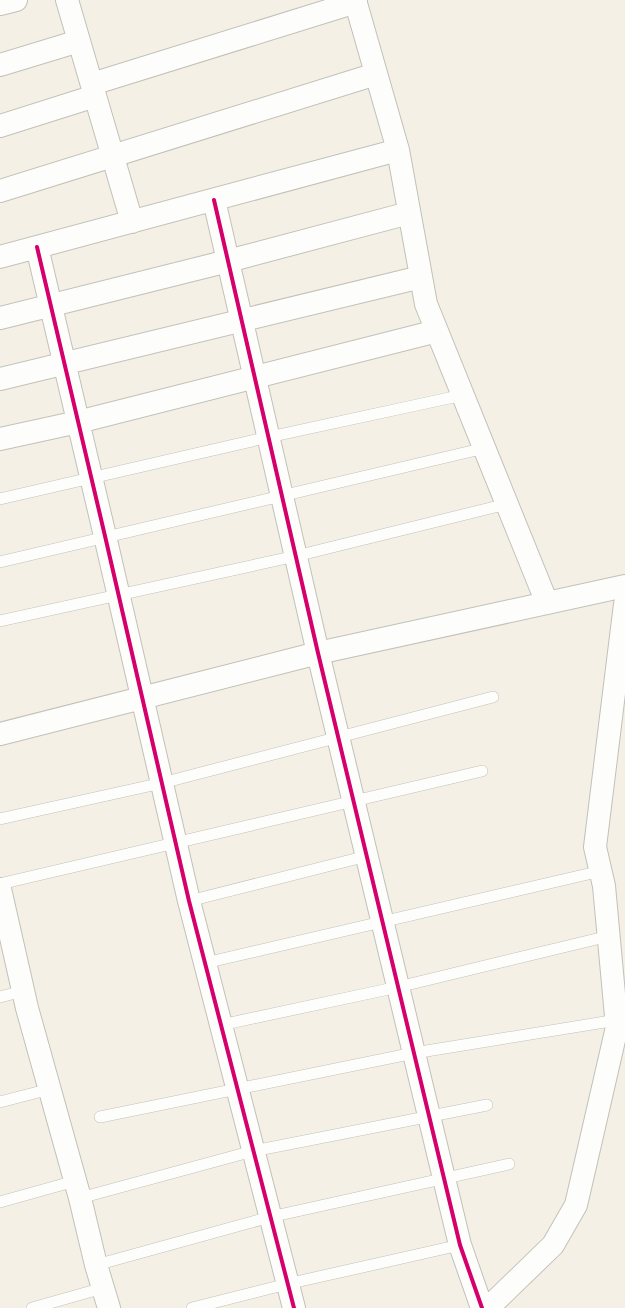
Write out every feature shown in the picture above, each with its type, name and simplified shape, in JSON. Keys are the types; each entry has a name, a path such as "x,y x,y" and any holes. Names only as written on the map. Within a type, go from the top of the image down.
{"street":[{"path":"0,4 16,0"},
{"path":"67,0 132,222"},
{"path":"0,126 93,90 356,1 398,150 426,304 547,602"},
{"path":"0,65 79,41"},
{"path":"0,191 376,74"},
{"path":"0,257 398,150"},
{"path":"214,200 318,653 460,1245 482,1308"},
{"path":"0,318 228,261 409,213"},
{"path":"37,248 189,901 294,1308"},
{"path":"0,380 421,277"},
{"path":"0,439 78,422 437,331"},
{"path":"0,734 318,653 625,586"},
{"path":"488,1308 553,1245 576,1205 617,1027 604,886 595,847 625,604"},
{"path":"1,893 24,991 106,1298"}],"lane":[{"path":"0,499 269,437 463,395"},
{"path":"0,562 105,536 484,448"},
{"path":"0,621 296,556 507,504"},
{"path":"0,819 162,783 494,697"},
{"path":"1,893 176,843 482,771"},
{"path":"189,901 367,856"},
{"path":"205,963 600,871"},
{"path":"221,1025 398,987 609,936"},
{"path":"0,997 24,991"},
{"path":"100,1117 414,1053 617,1020"},
{"path":"0,1102 50,1089"},
{"path":"0,1202 77,1189 253,1151 487,1105"},
{"path":"96,1265 270,1217 509,1164"},
{"path":"192,1308 287,1284 460,1245"},
{"path":"32,1308 106,1298"}],"cycle path":[{"path":"214,200 318,653 460,1245 482,1308"},
{"path":"37,247 189,901 294,1308"}]}
